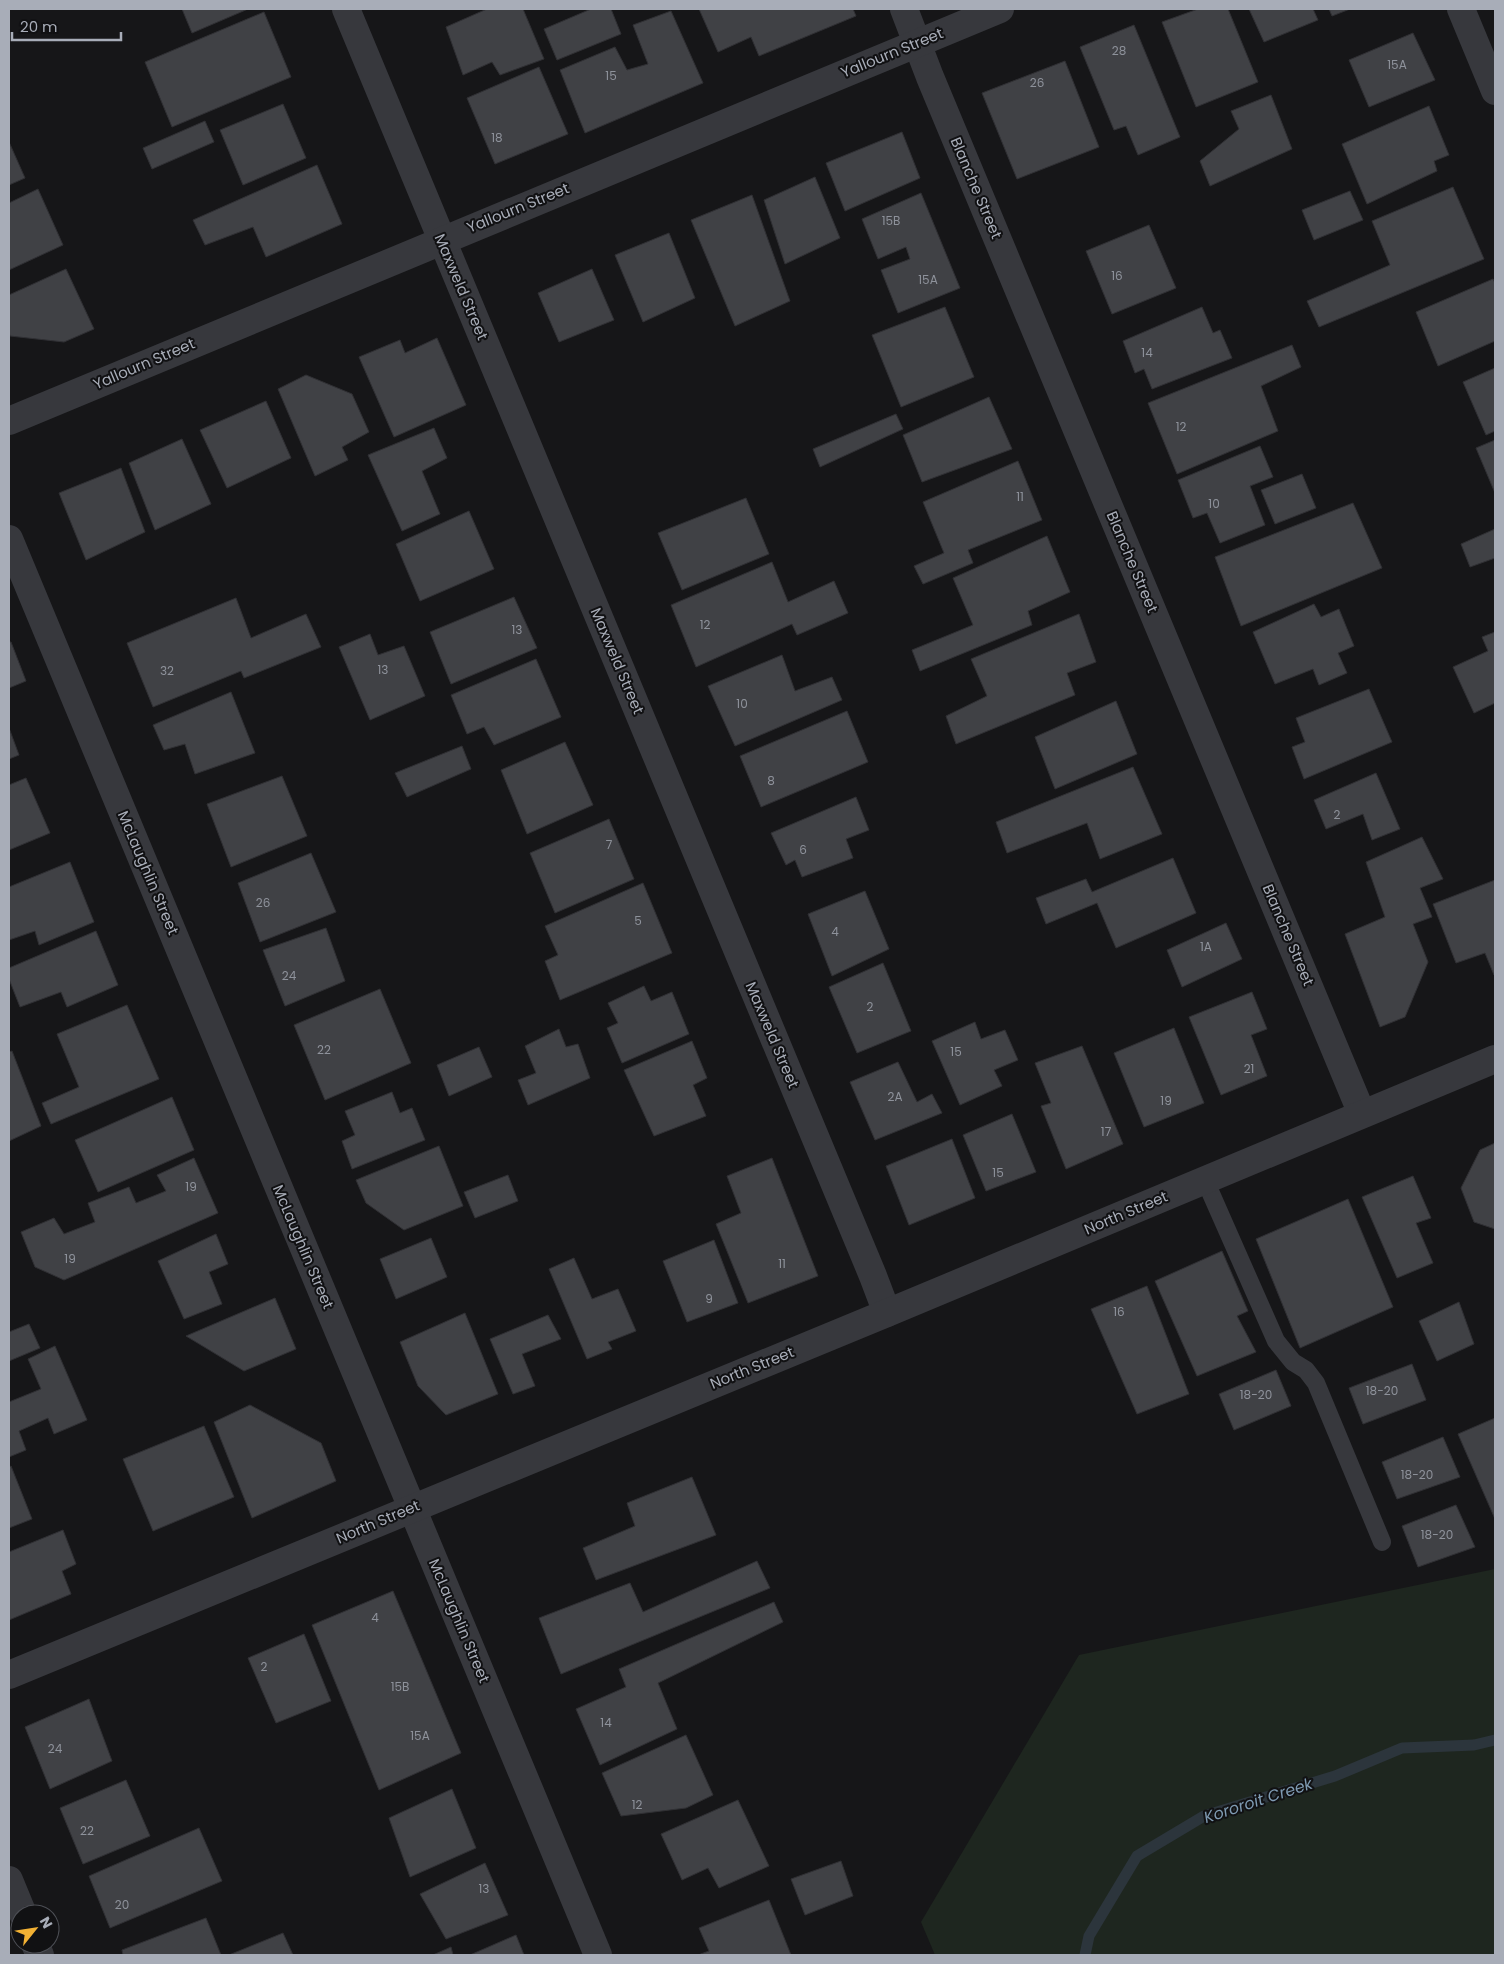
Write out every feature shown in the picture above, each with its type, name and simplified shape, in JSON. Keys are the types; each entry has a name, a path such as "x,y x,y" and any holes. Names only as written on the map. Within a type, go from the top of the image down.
{"street":[{"name":"Maxweld Street","path":"346,9 887,1313"},
{"name":"Blanche Street","path":"904,9 916,43 1362,1114"},
{"name":"Yallourn Street","path":"9,421 1000,9"},
{"path":"1461,9 1495,91"},
{"name":"McLaughlin Street","path":"9,539 598,1955"},
{"name":"North Street","path":"9,1675 887,1313 1495,1059"},
{"path":"9,1880 19,1904"}],"lane":[{"path":"1205,1180 1276,1340 1293,1362 1306,1370 1316,1383 1382,1542"}],"shaded area":[{"path":"1495,1569 1495,1955 935,1955 921,1922 1079,1655"}],"building":[{"path":"182,9 248,9 192,33"},
{"path":"487,9 523,9 544,59 500,75 492,62 463,75 446,27"},
{"path":"591,9 611,9 621,34 557,60 544,29"},
{"path":"699,9 853,9 856,16 759,56 751,37 718,52"},
{"path":"1198,9 1228,9 1258,82 1196,107 1162,22"},
{"path":"1249,9 1313,9 1318,20 1264,42"},
{"path":"1329,9 1350,9 1332,16"},
{"path":"671,11 703,83 585,133 560,70 615,47 627,70 648,64 633,25"},
{"path":"264,12 291,77 172,127 145,62"},
{"path":"1134,25 1180,137 1138,155 1126,126 1114,130 1080,47"},
{"path":"1413,33 1435,80 1369,107 1349,60"},
{"path":"1065,61 1099,147 1017,179 982,93"},
{"path":"539,67 568,134 495,164 467,98"},
{"path":"1271,95 1292,149 1210,186 1200,161 1239,129 1231,111"},
{"path":"283,104 306,158 243,185 220,130"},
{"path":"1429,106 1449,155 1434,161 1437,171 1367,204 1342,144"},
{"path":"205,121 214,142 152,169 143,148"},
{"path":"902,132 920,178 845,211 826,163"},
{"path":"9,142 25,178 9,185"},
{"path":"317,165 342,224 266,257 253,227 205,245 193,220"},
{"path":"815,177 840,238 785,264 764,200"},
{"path":"1453,187 1484,259 1319,327 1307,301 1390,265 1372,221"},
{"path":"38,189 63,245 9,270 9,203"},
{"path":"1350,191 1363,220 1314,240 1302,210"},
{"path":"921,193 960,288 898,313 881,270 910,259 906,247 878,259 862,219"},
{"path":"752,195 790,301 735,326 691,220"},
{"path":"1149,225 1176,288 1112,314 1086,251"},
{"path":"669,233 695,298 643,322 615,255"},
{"path":"66,269 94,329 64,342 10,336 9,295"},
{"path":"592,269 614,320 559,342 538,293"},
{"path":"1493,279 1495,283 1495,341 1438,366 1416,312"},
{"path":"945,307 974,377 901,407 872,335"},
{"path":"1202,307 1213,333 1220,330 1232,358 1152,389 1144,369 1135,373 1123,341"},
{"path":"437,338 466,405 394,437 359,357 400,340 405,353"},
{"path":"1292,345 1301,367 1261,386 1278,431 1177,474 1148,403"},
{"path":"1495,368 1495,431 1486,435 1463,382"},
{"path":"306,375 352,394 369,432 342,447 348,460 315,476 278,389"},
{"path":"989,397 1012,449 922,482 903,435"},
{"path":"266,401 291,458 227,488 200,430"},
{"path":"896,414 903,429 820,467 813,449"},
{"path":"434,428 447,458 422,471 440,514 402,531 368,455"},
{"path":"182,439 211,504 155,530 129,463"},
{"path":"1495,440 1495,493 1476,448"},
{"path":"1260,446 1273,477 1250,486 1265,525 1220,543 1207,513 1193,518 1178,480"},
{"path":"1018,461 1042,520 968,550 973,563 923,584 914,566 944,553 923,502"},
{"path":"121,468 145,532 86,560 59,493"},
{"path":"1302,474 1316,508 1275,524 1261,490"},
{"path":"746,498 769,554 682,590 658,533"},
{"path":"1353,503 1382,568 1241,626 1215,557"},
{"path":"469,511 494,569 420,601 396,544"},
{"path":"1495,529 1495,558 1470,567 1461,544"},
{"path":"1047,536 1070,592 1028,611 1032,625 920,671 912,650 973,625 953,578"},
{"path":"772,562 788,602 834,581 848,613 797,635 792,624 696,667 671,605"},
{"path":"514,597 537,648 451,684 430,632"},
{"path":"236,598 251,638 306,614 321,647 244,678 241,671 153,707 127,643"},
{"path":"1314,604 1321,617 1339,609 1354,646 1338,653 1347,673 1319,685 1313,669 1275,684 1253,632"},
{"path":"1079,614 1096,662 1067,673 1075,695 956,744 946,716 987,696 971,659"},
{"path":"1495,632 1495,703 1474,713 1453,667 1488,651 1482,637"},
{"path":"370,634 378,655 404,646 425,696 370,720 339,647"},
{"path":"9,642 11,642 26,681 9,688"},
{"path":"782,655 795,691 832,677 842,700 735,746 708,686"},
{"path":"536,659 561,717 494,745 484,727 467,734 451,695"},
{"path":"1369,689 1392,742 1304,779 1292,747 1305,742 1296,718"},
{"path":"231,692 255,753 195,774 185,744 164,750 153,725"},
{"path":"1116,701 1137,754 1055,789 1035,737"},
{"path":"847,711 868,762 761,807 740,756"},
{"path":"9,728 19,755 9,759"},
{"path":"565,742 593,805 527,834 501,770"},
{"path":"462,746 471,769 407,797 395,773"},
{"path":"1133,767 1162,834 1100,859 1087,823 1007,853 996,822"},
{"path":"1376,773 1400,829 1372,840 1363,814 1326,829 1314,800"},
{"path":"282,776 307,836 231,867 207,804"},
{"path":"26,778 50,833 9,850 9,785"},
{"path":"856,797 869,830 846,839 853,858 802,877 795,860 786,865 771,833"},
{"path":"609,819 634,879 555,913 530,853"},
{"path":"1422,837 1443,879 1420,888 1432,917 1413,924 1428,962 1405,1017 1380,1027 1345,934 1385,917 1366,862"},
{"path":"311,853 336,912 260,942 238,883"},
{"path":"1173,858 1196,913 1116,948 1097,903 1046,924 1036,898 1086,879 1092,892"},
{"path":"70,862 94,922 39,945 35,931 9,940 9,887"},
{"path":"1495,880 1494,975 1485,953 1456,963 1433,904"},
{"path":"643,883 672,953 560,1000 545,961 558,955 545,926"},
{"path":"865,891 889,949 832,976 808,914"},
{"path":"1226,923 1242,959 1182,987 1167,950"},
{"path":"326,928 345,981 285,1006 263,950"},
{"path":"96,931 118,985 67,1007 61,992 20,1007 9,979 9,968"},
{"path":"883,963 911,1031 857,1053 829,987"},
{"path":"644,986 651,1001 672,992 689,1034 622,1063 607,1028 618,1023 608,1003"},
{"path":"380,989 411,1063 325,1100 294,1025"},
{"path":"1252,992 1267,1029 1251,1035 1267,1076 1221,1095 1189,1017"},
{"path":"127,1005 159,1079 51,1124 42,1103 79,1087 57,1034"},
{"path":"975,1022 981,1039 1005,1030 1018,1060 994,1070 1002,1086 960,1105 932,1041"},
{"path":"1174,1028 1204,1103 1144,1127 1114,1053"},
{"path":"559,1029 566,1047 578,1044 590,1078 528,1105 518,1080 536,1073 525,1046"},
{"path":"692,1041 707,1078 693,1085 706,1116 654,1136 624,1070"},
{"path":"1082,1046 1123,1144 1066,1169 1041,1106 1051,1103 1035,1063"},
{"path":"479,1047 492,1077 449,1096 437,1065"},
{"path":"12,1051 41,1126 9,1141 9,1052"},
{"path":"898,1062 917,1102 932,1094 942,1113 875,1140 850,1082"},
{"path":"392,1092 400,1113 412,1108 425,1140 352,1169 342,1141 355,1135 345,1111"},
{"path":"172,1097 194,1150 98,1192 75,1140"},
{"path":"1012,1114 1036,1172 986,1191 963,1135"},
{"path":"952,1139 975,1198 909,1225 886,1166"},
{"path":"1495,1143 1495,1229 1474,1222 1461,1188 1480,1150"},
{"path":"439,1146 463,1206 404,1230 366,1203 356,1180"},
{"path":"194,1158 218,1213 64,1280 35,1267 21,1232 54,1218 64,1234 95,1222 88,1203 129,1187 136,1203 166,1191 157,1175"},
{"path":"772,1158 818,1276 748,1303 716,1224 741,1213 727,1176"},
{"path":"508,1175 518,1201 475,1218 464,1192"},
{"path":"1413,1176 1431,1218 1416,1223 1433,1263 1397,1278 1362,1197"},
{"path":"1348,1199 1393,1307 1300,1348 1256,1239"},
{"path":"216,1234 228,1264 209,1272 222,1304 184,1319 158,1261"},
{"path":"431,1238 447,1277 396,1299 380,1259"},
{"path":"714,1240 738,1303 687,1322 663,1261"},
{"path":"1222,1251 1248,1311 1237,1316 1256,1352 1197,1376 1155,1281"},
{"path":"574,1258 592,1299 618,1289 636,1331 608,1342 612,1349 587,1359 549,1269"},
{"path":"1147,1286 1189,1394 1137,1414 1091,1309"},
{"path":"275,1298 296,1349 244,1371 186,1336"},
{"path":"1459,1302 1474,1344 1437,1361 1419,1321"},
{"path":"465,1313 498,1394 446,1415 418,1386 400,1342"},
{"path":"548,1315 561,1339 522,1354 535,1386 513,1394 490,1339"},
{"path":"29,1324 40,1348 9,1361 9,1332"},
{"path":"55,1346 87,1420 54,1434 48,1418 19,1431 26,1450 9,1457 9,1402 41,1389 28,1359"},
{"path":"1412,1364 1426,1400 1363,1424 1349,1388"},
{"path":"1276,1370 1291,1406 1234,1430 1219,1394"},
{"path":"250,1405 321,1443 336,1481 252,1518 214,1422"},
{"path":"1495,1418 1495,1519 1458,1434"},
{"path":"204,1426 234,1497 153,1531 123,1459"},
{"path":"1443,1437 1460,1477 1397,1499 1382,1462"},
{"path":"11,1466 32,1519 9,1528 9,1467"},
{"path":"692,1477 716,1535 596,1580 583,1548 635,1526 627,1503"},
{"path":"1456,1505 1475,1547 1418,1567 1402,1526"},
{"path":"63,1530 76,1564 62,1571 71,1594 9,1620 9,1552"},
{"path":"757,1561 770,1588 561,1674 539,1618 630,1583 643,1612"},
{"path":"393,1591 461,1753 379,1790 312,1625"},
{"path":"774,1602 783,1622 658,1683 677,1729 600,1765 576,1709 626,1687 619,1669"},
{"path":"304,1634 331,1701 276,1723 248,1658"},
{"path":"89,1699 112,1761 50,1789 25,1727"},
{"path":"686,1735 713,1795 686,1808 621,1816 602,1773"},
{"path":"126,1780 150,1836 83,1864 60,1808"},
{"path":"452,1789 476,1848 410,1877 389,1818"},
{"path":"738,1800 769,1866 719,1888 708,1868 682,1880 661,1834"},
{"path":"199,1828 222,1881 110,1928 89,1876"},
{"path":"841,1861 853,1896 805,1915 791,1879"},
{"path":"485,1863 508,1915 446,1939 420,1894"},
{"path":"769,1900 791,1955 698,1955 709,1951 699,1928"},
{"path":"206,1918 221,1955 123,1955 122,1950"},
{"path":"283,1933 293,1955 229,1955"},
{"path":"516,1935 524,1955 470,1955"},
{"path":"451,1947 453,1955 433,1955"}],"waterway":[{"name":"Kororoit Creek","path":"1085,1955 1089,1936 1137,1856 1204,1816 1335,1776 1402,1748 1474,1745 1495,1740"}]}
